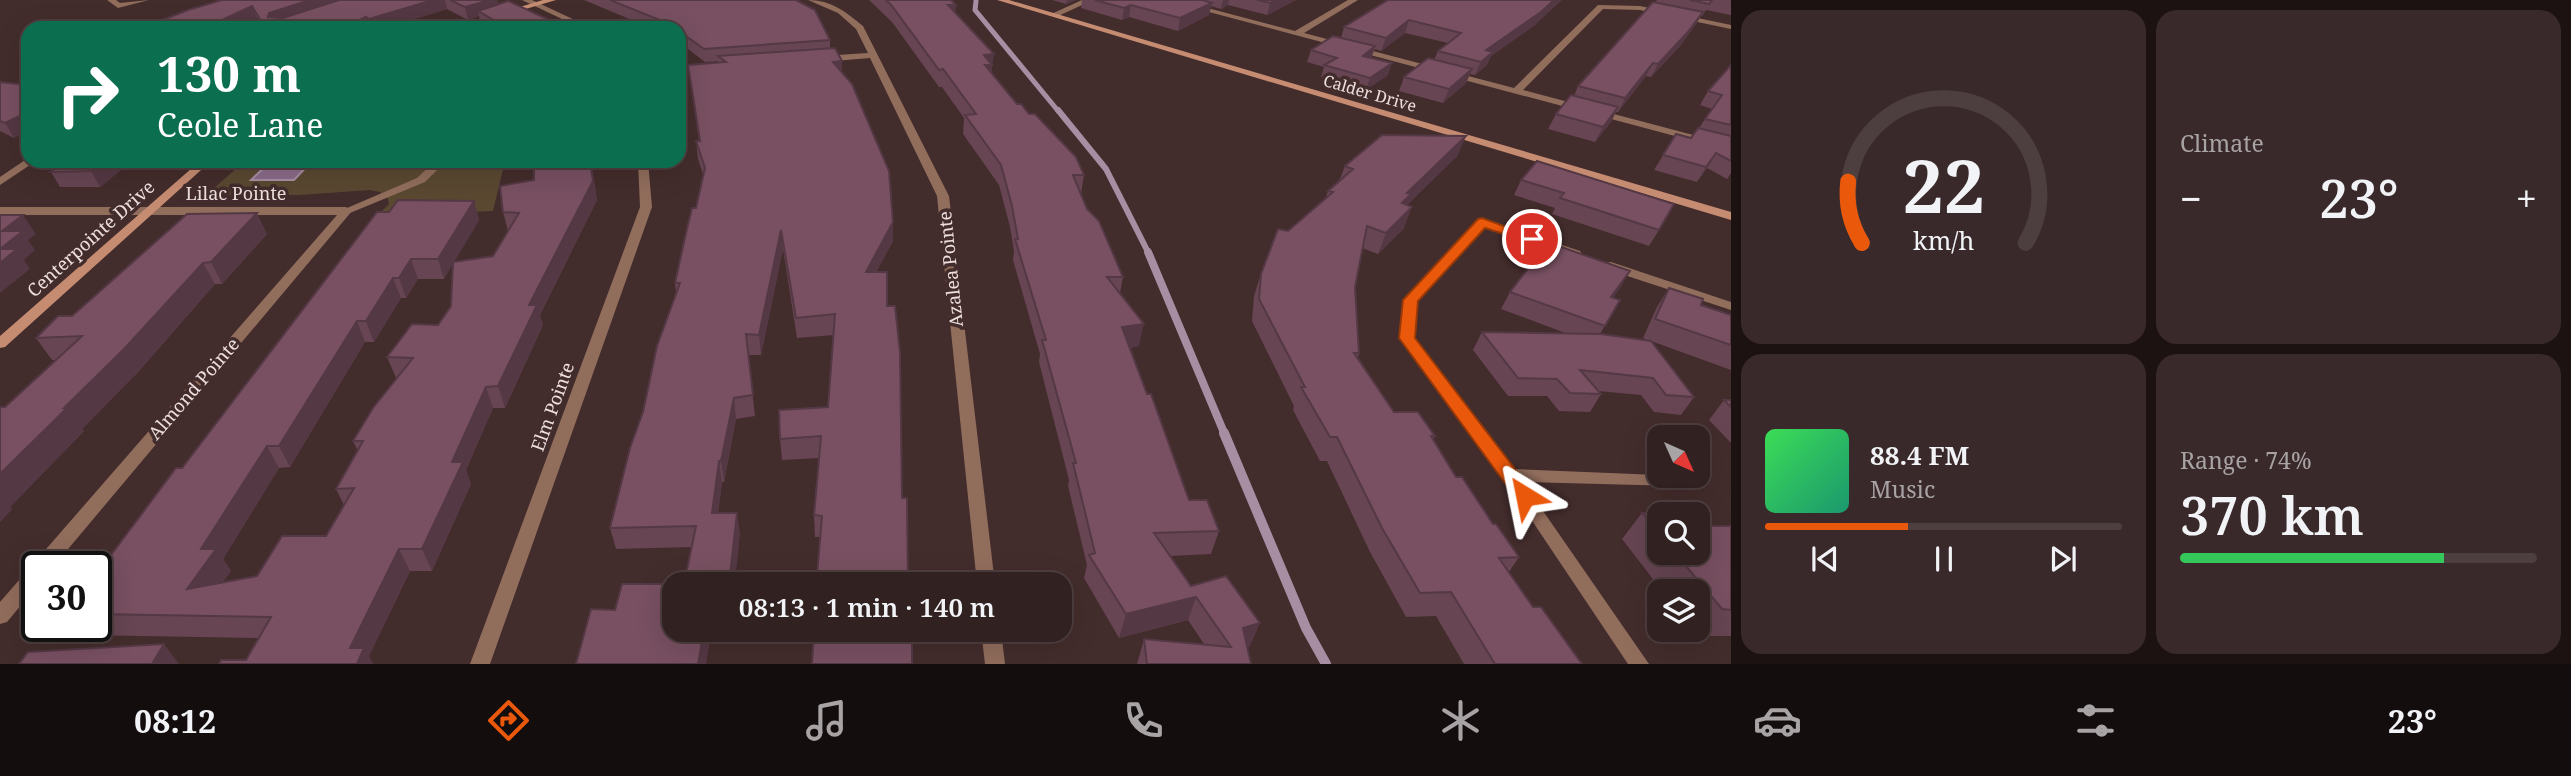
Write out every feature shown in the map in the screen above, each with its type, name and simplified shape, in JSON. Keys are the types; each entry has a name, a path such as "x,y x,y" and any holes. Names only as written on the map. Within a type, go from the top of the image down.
{"street":[{"path":"111,0 118,5 145,0"},
{"path":"526,0 573,21"},
{"path":"477,21 552,0"},
{"name":"Azalea Pointe","path":"812,0 841,11 860,27 943,196 985,572"},
{"name":"Calder Drive","path":"1001,0 1731,216"},
{"path":"1053,15 1089,0"},
{"path":"1168,0 1731,148"},
{"path":"1296,34 1354,0"},
{"path":"1516,92 1601,7 1618,5 1731,27"},
{"path":"812,60 873,55"},
{"path":"686,68 719,66"},
{"path":"0,182 21,167"},
{"name":"Centerpointe Drive","path":"0,344 198,168"},
{"path":"346,211 421,180 434,168"},
{"name":"Elm Pointe","path":"480,664 646,207 643,168"},
{"name":"Lilac Pointe","path":"0,211 346,211"},
{"name":"Almond Pointe","path":"55,551 346,211"},
{"path":"1639,664 1510,475 1407,338 1410,300 1482,222 1731,306"},
{"path":"1510,475 1647,479"},
{"path":"0,615 21,591"},
{"path":"992,642 995,664"}],"shaded area":[{"path":"237,168 503,168 493,211 377,216 389,204 388,199 380,192 370,190 299,195 206,195"},
{"path":"264,168 305,168 294,180 251,180"}],"building":[{"path":"222,0 310,0 269,13 268,17 283,18 339,0 433,0 357,21 261,21 252,6 220,21 160,21"},
{"path":"450,0 490,0 465,7"},
{"path":"610,0 796,0 815,10 830,40 704,49 686,36 686,21 662,21"},
{"path":"886,0 951,0 956,5 948,5 994,54 984,55 992,65 985,65 1017,104 1021,104 1029,114 1035,114 1076,157 1084,175 1073,175 1087,209 1099,221 1123,277 1107,277 1144,324 1122,327 1147,394 1151,394 1189,500 1207,500 1219,531 1154,533 1191,586 1226,576 1260,623 1243,628 1251,664 1147,664 1144,639 1231,647 1196,597 1126,614 1089,555 1095,553 1073,463 1076,463 1042,340 1046,340 1015,239 1018,239 1012,206 1001,165 965,115 976,114"},
{"path":"1095,0 1202,0 1212,3 1180,18 1131,5 1124,8"},
{"path":"1388,0 1554,0 1486,50 1493,52 1481,62 1438,51 1461,33 1409,20 1386,38 1344,27"},
{"path":"1690,0 1712,0 1709,4"},
{"path":"508,1 552,21 496,21 478,11"},
{"path":"1653,2 1703,12 1658,64 1653,63 1625,98 1578,86"},
{"path":"1333,36 1375,46 1363,56 1392,63 1370,78 1324,65 1337,58 1311,50"},
{"path":"835,48 842,61 833,62 852,84 889,171 893,222 866,272 887,272 887,306 895,306 900,353 902,498 907,498 908,572 817,572 822,516 814,515 821,436 780,439 779,410 828,407 835,314 796,318 781,230 759,335 746,334 753,395 734,398 719,461 712,513 737,513 730,572 686,572 696,526 610,528 630,448 643,412 657,346 680,283 675,283 692,208 696,208 705,168 696,141 700,141 688,65 726,62 718,56"},
{"path":"1428,58 1472,69 1449,89 1404,77"},
{"path":"1731,65 1731,125 1705,119 1722,95 1708,91"},
{"path":"0,82 21,84 21,115 5,123 0,121"},
{"path":"1571,95 1618,107 1603,127 1556,114"},
{"path":"1698,128 1731,136 1731,161 1716,153 1706,167 1663,155 1676,134 1691,138"},
{"path":"1382,135 1466,136 1407,193 1411,194 1402,203 1412,207 1386,233 1367,226 1355,287 1359,353 1354,353 1394,412 1418,412 1435,436 1431,436 1456,477 1462,477 1519,557 1499,558 1533,607 1541,607 1582,664 1495,664 1451,592 1420,593 1382,528 1337,437 1330,437 1301,387 1305,387 1259,299 1261,274 1278,229 1288,231 1333,192 1328,191 1353,169 1345,166"},
{"path":"1537,161 1674,204 1659,230 1560,198 1564,193 1521,180"},
{"path":"56,168 95,168 91,171 51,172"},
{"path":"534,168 591,168 593,181 529,305 537,305 498,386 486,387 452,462 463,462 422,549 399,549 350,648 364,648 357,664 219,664 221,660 246,660 271,617 112,614 112,554 176,468 182,468 377,212 389,212 398,200 474,201 438,259 411,259 399,278 393,278 366,321 357,321 279,446 267,446 201,549 216,549 187,589 257,576 282,536 326,536 354,488 336,489 363,441 353,441 373,408 413,358 387,357 412,324 438,325 451,306 453,262 493,256 519,213 503,212 500,186 534,180"},
{"path":"257,213 211,262 203,263 125,348 0,474 0,407 5,407 82,336 36,338 58,316 72,316 187,214"},
{"path":"0,215 23,215 2,231 23,231 0,249"},
{"path":"1561,247 1630,271 1611,297 1620,300 1605,326 1510,292 1540,253 1552,257"},
{"path":"0,249 17,249 0,263"},
{"path":"1669,288 1703,299 1701,305 1731,315 1731,345 1655,319"},
{"path":"1482,332 1601,334 1651,341 1694,397 1666,395 1653,378 1580,370 1601,394 1570,393 1557,379 1518,378"},
{"path":"1710,526 1731,526 1731,610 1722,609 1710,595 1710,579 1697,579 1685,565 1710,565"},
{"path":"622,584 662,584 662,642 702,642 698,664 576,664 591,609 615,610"},
{"path":"813,642 912,642 912,664 812,664"},
{"path":"164,644 152,664 19,664 28,652"}],"waterway":[{"path":"976,1 975,10 1059,112"},
{"path":"1058,110 1106,169 1148,252"},
{"path":"1148,252 1225,435"},
{"path":"1224,433 1306,628 1326,664"}],"route":[{"path":"1525,496 1407,338 1410,300 1482,222 1532,239"}]}
